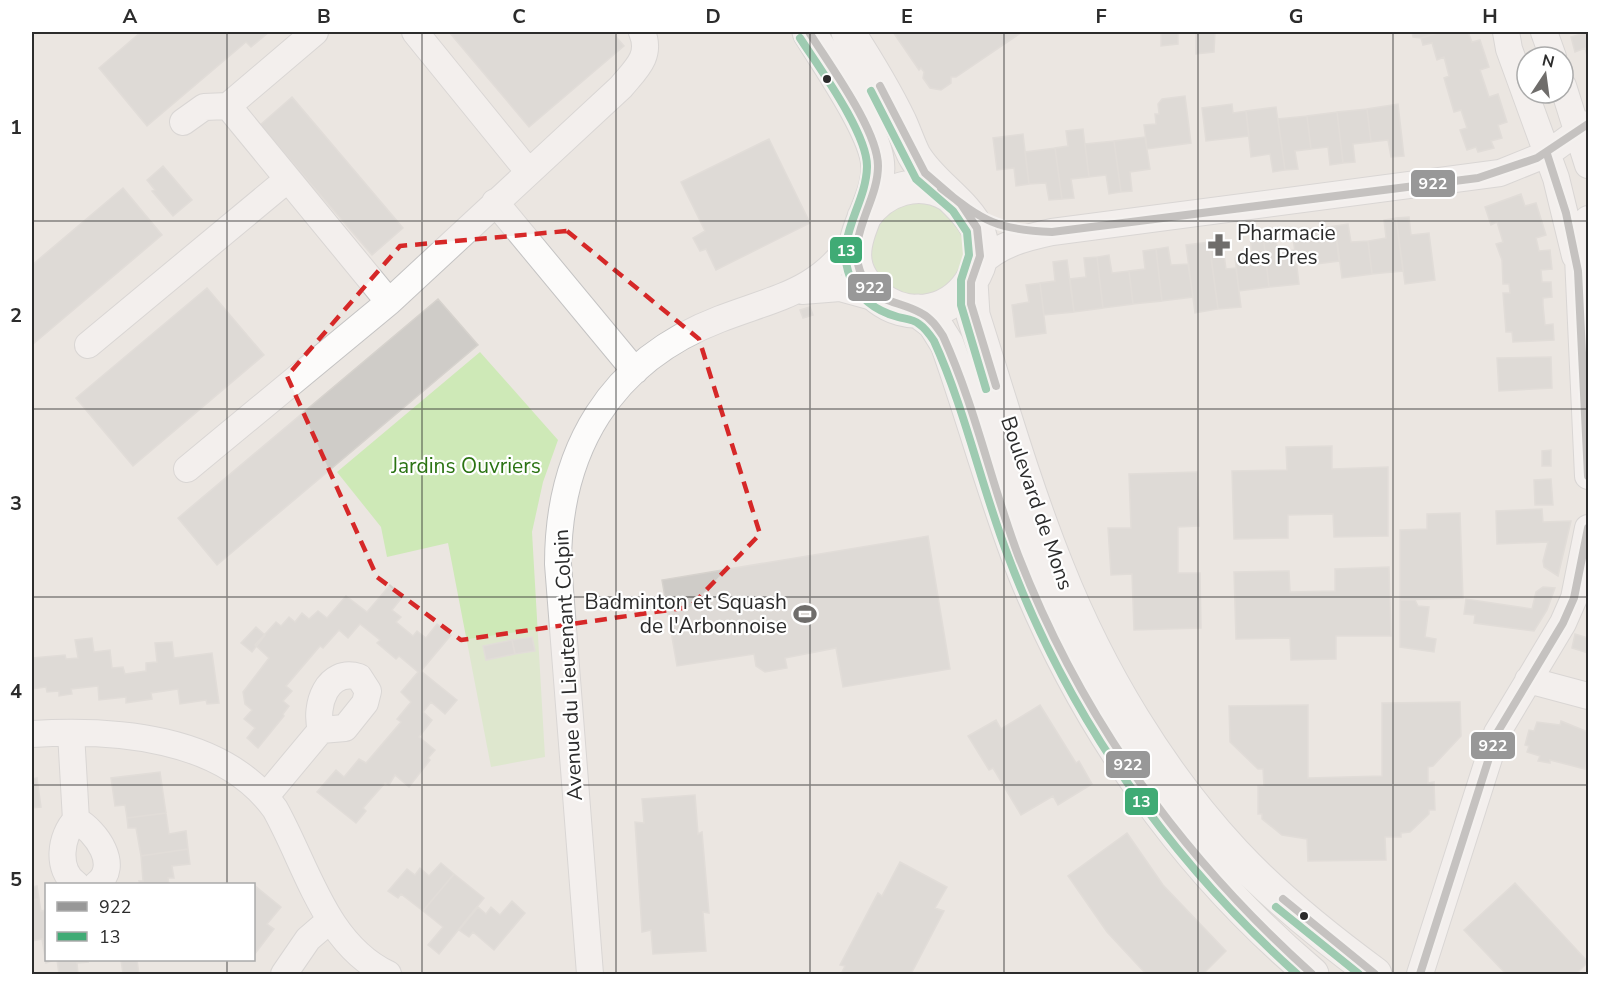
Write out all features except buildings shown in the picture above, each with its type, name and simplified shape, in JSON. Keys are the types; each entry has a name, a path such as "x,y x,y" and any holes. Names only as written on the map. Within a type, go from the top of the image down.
{"main road":[{"path":"809,32 873,144 878,161 878,177 860,226 855,256 861,275 880,299"},
{"name":"Boulevard de Mons","path":"848,32 900,121 913,153 925,173 961,205 979,237 974,274 974,315 1039,518 1074,606 1126,705 1182,791 1236,855 1282,898 1375,975"},
{"path":"860,226 885,195 904,188 925,187 961,205"},
{"path":"918,312 936,309 952,301 974,274"},
{"name":"Boulevard de Mons","path":"880,299 894,307 918,312 934,323 947,344 1024,571 1080,691 1127,767 1164,818 1246,913 1312,975"}],"street":[{"path":"183,123 204,107 228,106 315,32"},
{"path":"415,32 528,171"},
{"path":"187,469 389,302 621,87 645,58 647,43 642,32"},
{"path":"1506,32 1509,49 1566,213 1578,271"},
{"path":"1572,105 1583,128 1588,165"},
{"path":"228,106 389,302"},
{"path":"974,274 992,253 1011,242 1052,232 1478,177 1522,165 1547,154 1583,128"},
{"path":"88,345 288,179"},
{"path":"495,202 635,371"},
{"path":"961,205 994,226 1025,232 1052,232"},
{"path":"1588,219 1580,244 1578,271 1588,476"},
{"name":"Avenue du Lieutenant Colpin","path":"590,975 558,564 559,525 565,488 579,448 601,409 635,371 684,334 790,293 827,273 846,252 860,226"},
{"name":"Avenue du Lieutenant Colpin","path":"790,293 818,288 840,288 880,299"},
{"path":"1420,975 1497,733 1563,623 1574,598 1588,528"},
{"path":"1528,680 1588,696"},
{"path":"266,796 321,730"},
{"path":"71,733 76,820 68,828 62,842 67,874 74,883"},
{"path":"32,734 71,733 148,740 197,752 241,774 266,796 280,819 330,920 357,954 388,975"},
{"path":"76,820 94,834 107,862 105,875 99,883"},
{"path":"284,975 303,945 330,920"}],"highlighted area":[{"path":"567,231 699,339 760,534 690,607 461,640 377,577 287,376 400,246"}],"green space":[{"path":"918,202 936,205 951,216 962,231 965,249 962,267 951,282 936,293 918,296 900,293 885,282 874,267 871,249 874,231 885,216 900,205"},
{"name":"Jardins Ouvriers","path":"480,352 558,440 543,482 532,532 545,757 491,767 448,543 387,557 381,527 337,472"}],"transit line":[{"name":"922","path":"809,32 851,97 876,151 877,180 859,234 857,248 862,276 867,285 880,297 928,317 943,336 974,417 1018,555 1044,616 1073,673 1105,729 1140,782 1178,833 1264,929 1312,974"},
{"name":"13","path":"800,38 841,101 865,153 867,167 865,181 848,234 846,248 846,262 854,285 863,298 876,308 917,322 934,341 955,393 1008,556 1033,616 1092,729 1127,783 1165,834 1250,930 1297,974"},
{"name":"922","path":"880,86 925,173 961,204 977,228 980,256 971,282 971,304 996,386"},
{"name":"13","path":"871,91 916,179 953,211 967,232 969,255 961,280 961,305 986,389"},
{"name":"922","path":"941,188 968,209 992,222 1017,229 1052,232 1478,178 1537,158 1588,124"},
{"name":"922","path":"1547,154 1566,213 1578,271 1588,476"},
{"name":"922","path":"1420,974 1497,733 1563,623 1574,598 1588,528"},
{"name":"922","path":"1283,899 1375,974"},
{"name":"13","path":"1276,907 1359,974"}],"place":[{"name":"Pharmacie des Pres","path":"1219,245"},
{"name":"Badminton et Squash de l'Arbonnoise","path":"805,614"}]}
